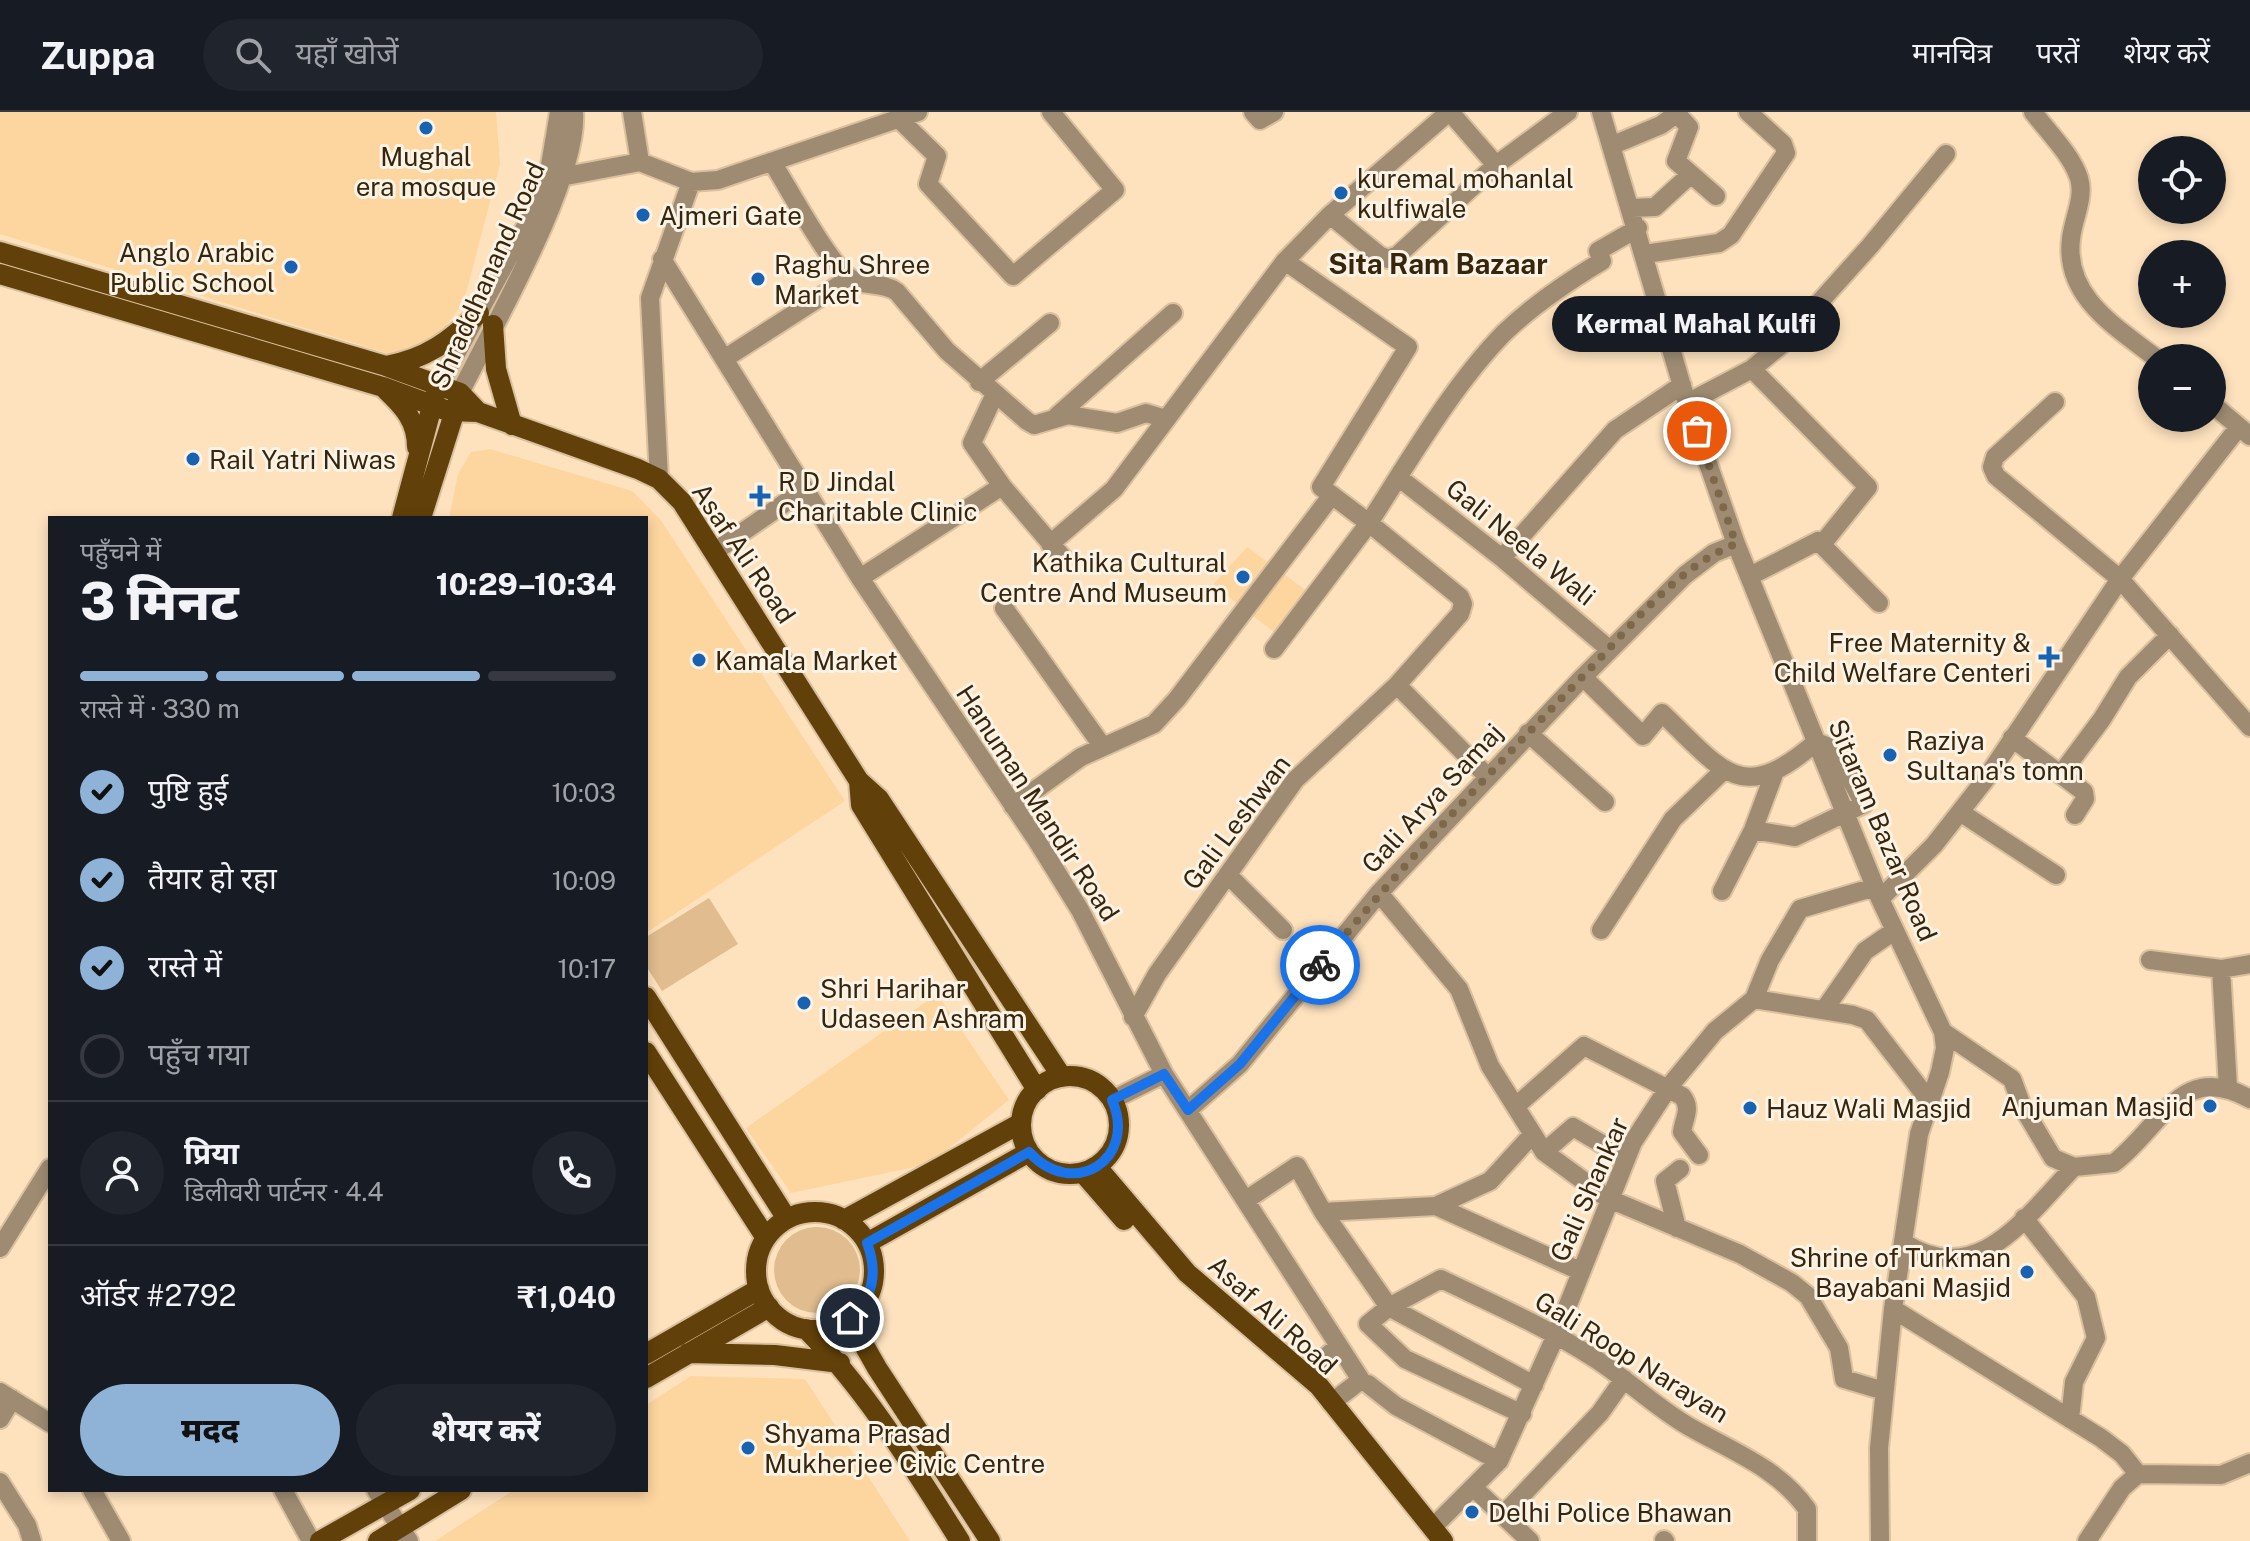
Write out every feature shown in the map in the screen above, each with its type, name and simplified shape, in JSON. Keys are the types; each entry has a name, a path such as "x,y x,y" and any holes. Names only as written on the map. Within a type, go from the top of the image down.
{"main road":[{"path":"0,252 386,366 439,385 457,403"},
{"path":"0,274 383,387 432,405 457,403"},
{"path":"386,366 425,356 486,319 512,425"},
{"path":"402,516 417,454 439,385"},
{"path":"383,387 411,418 417,431 417,454"},
{"path":"422,516 457,403"},
{"name":"Asaf Ali Road","path":"457,403 659,479 682,502 859,781 879,799 1062,1077"},
{"name":"Asaf Ali Road","path":"859,781 861,805 1037,1090"},
{"path":"648,1000 787,1219"},
{"path":"648,1055 766,1238"},
{"path":"1062,1077 1090,1081 1112,1100 1119,1129 1108,1157 1090,1170 1052,1171 1029,1152 1021,1123 1028,1100 1037,1090 1062,1077"},
{"path":"844,1220 1021,1123"},
{"path":"867,1243 1029,1152"},
{"name":"Asaf Ali Road","path":"1090,1170 1230,1314 1306,1373 1434,1537"},
{"name":"Asaf Ali Road","path":"1090,1170 1178,1281 1310,1394 1434,1537"},
{"path":"806,1329 834,1326 857,1312 873,1279 867,1243 844,1220 820,1212 787,1219 766,1238 757,1257 764,1298 786,1321 806,1329 840,1363 893,1436 960,1541"},
{"path":"648,1377 688,1353 764,1298"},
{"path":"648,1353 764,1298"},
{"path":"857,1312 864,1345 877,1368 990,1541"},
{"path":"688,1353 791,1356 840,1363"},
{"path":"320,1541 380,1497 401,1492"},
{"path":"378,1541 405,1535 459,1492"}],"street":[{"name":"Shraddhanand Road","path":"439,385 486,319 556,195 559,112"},
{"name":"Shraddhanand Road","path":"555,176 571,149 574,112"},
{"path":"632,112 640,162"},
{"path":"555,176 640,162 691,182 718,180 918,112"},
{"path":"899,119 937,156 928,184 1013,276 1115,190 1051,112"},
{"path":"1253,112 1260,120 1274,112"},
{"path":"1050,544 1114,489 1285,261 1330,215 1450,112 1496,165"},
{"path":"1330,215 1379,255 1388,259 1398,255 1496,165 1568,112"},
{"name":"Sitaram Bazar Road","path":"1601,112 1638,228 1684,394 1736,544 1894,931 1943,1032"},
{"path":"1645,254 1719,243 1731,235 1786,153 1783,144 1748,112"},
{"path":"2033,112 2071,162 2080,181 2080,201 2071,240 2071,269 2080,290 2101,315 2138,344"},
{"path":"1613,145 1661,125 1678,113 1687,123 1689,132 1675,157 1690,175 1716,196"},
{"path":"1502,558 1615,430 1684,394 1752,369 1803,322 1946,154"},
{"path":"772,162 842,272 863,284 888,285 897,292 947,351 994,396 1034,425 1057,416 1173,313"},
{"path":"1632,208 1655,207 1690,175"},
{"path":"659,479 650,298 691,182"},
{"path":"1274,649 1369,523 1398,477 1503,334 1554,290 1602,261 1598,251 1638,228"},
{"name":"Hanuman Mandir Road","path":"662,259 860,578 1080,910 1164,1074 1364,1382 1396,1406 1499,1461"},
{"path":"1013,806 1060,770 1154,724 1177,699 1326,491 1408,347 1285,261"},
{"path":"724,359 850,278"},
{"name":"Shraddhanand Road","path":"457,403 486,319"},
{"path":"979,382 1050,323"},
{"path":"1752,369 1868,487 1823,543"},
{"path":"994,396 972,443 1002,486 1064,559"},
{"path":"2055,402 1995,457 1992,467 1996,476 2120,579 2250,727"},
{"path":"1057,416 1117,423 1146,413 1166,419"},
{"path":"1928,1099 1867,1020 1754,999 1770,960 1800,909 1878,893 1934,845 2012,738 2120,579 2244,432 2226,416"},
{"name":"Gali Neela Wali","path":"1398,477 1502,558 1609,649"},
{"path":"860,578 1002,486"},
{"path":"714,552 805,489"},
{"path":"1326,491 1369,523"},
{"name":"Gali Leshwan","path":"1133,1017 1157,974 1295,780 1397,685 1460,614 1463,604 1460,597 1369,523"},
{"path":"1750,576 1814,542 1823,543 1879,603"},
{"name":"Gali Arya Samaj","path":"1188,1110 1240,1064 1379,893 1609,649 1685,575 1714,553 1736,544"},
{"path":"1004,608 1103,747"},
{"path":"2061,774 2093,732 2128,677 2170,635"},
{"path":"1583,677 1643,736 1662,713 1725,769 1751,779 1774,774 1816,742"},
{"path":"1397,685 1488,777"},
{"path":"1528,733 1605,802"},
{"path":"2012,738 2086,796 2075,815"},
{"path":"1601,930 1673,819 1725,769"},
{"path":"1722,891 1753,830 1774,774"},
{"path":"1753,830 1795,837 1847,811"},
{"path":"1960,812 2056,875"},
{"path":"1228,875 1283,930"},
{"path":"1379,893 1459,989 1490,1066 1544,1152 1607,1198 1767,1267 1808,1296 1839,1348 1844,1379 1884,1391"},
{"path":"1824,1010 1865,951 1894,931"},
{"path":"2150,960 2221,969 2250,964"},
{"path":"2221,969 2228,1087"},
{"name":"Gali Shankar","path":"1434,1537 1499,1461 1556,1335 1607,1198 1626,1158 1668,1088 1715,1031 1754,999"},
{"path":"1880,1541 1879,1448 1893,1309 1919,1134 1928,1099 1940,1072 1945,1048 1943,1032"},
{"path":"1943,1032 2012,1079 2022,1106 2053,1158 2074,1167 2114,1163 2182,1096 2204,1085 2228,1087 2250,1099"},
{"path":"1516,1106 1584,1046 1668,1088 1687,1102 1682,1132 1699,1155"},
{"path":"1112,1100 1164,1074"},
{"path":"1544,1152 1573,1127 1626,1158"},
{"path":"1323,1212 1436,1206 1490,1181 1532,1135"},
{"path":"1246,1200 1297,1166 1323,1212 1389,1307 1534,1385"},
{"path":"1904,1243 1926,1257 1974,1257 2009,1234 2074,1167"},
{"path":"1677,1228 1656,1178 1680,1169"},
{"path":"0,1248 48,1171"},
{"path":"1436,1206 1580,1271"},
{"path":"2024,1218 2086,1297 2096,1338 2074,1382 2070,1419"},
{"name":"Gali Roop Narayan","path":"1389,1307 1441,1279 1556,1335 1624,1379 1656,1406 1740,1452 1781,1482 1807,1509 1807,1541"},
{"path":"1389,1307 1368,1324 1405,1359 1522,1414"},
{"path":"1893,1309 2122,1454 2138,1474"},
{"path":"1306,1373 1339,1346"},
{"path":"1503,1515 1600,1413 1624,1379"},
{"path":"1331,1403 1364,1382"},
{"path":"0,1419 6,1396 48,1422"},
{"path":"2087,1541 2122,1488 2138,1474 2221,1475 2250,1463"},
{"path":"0,1482 27,1525 32,1541"},
{"path":"1475,1489 1530,1541"},
{"path":"93,1492 121,1541"},
{"path":"284,1492 311,1541"},
{"path":"380,1497 405,1535"}],"shaded area":[{"name":"Anglo Arabic Public School","path":"0,112 496,112 500,164 464,301 439,336 396,356 0,234"},
{"name":"Kamala Market","path":"490,449 632,491 660,519 845,801 648,932 648,516 449,516 458,474 471,452"},
{"path":"1247,547 1273,566 1243,609 1214,584"},
{"path":"1280,571 1312,595 1279,636 1248,612"},
{"path":"709,898 738,944 662,991 648,969 648,936"},
{"path":"937,994 1009,1100 929,1164 791,1193 746,1128"},
{"path":"817,1227 841,1234 853,1246 860,1270 853,1294 841,1306 817,1313 793,1306 781,1294 774,1270 781,1246 793,1234"},
{"name":"Shyama Prasad Mukherjee Civic Centre","path":"691,1376 805,1379 910,1541 435,1541 511,1492 648,1492 648,1404"}],"way so far":[{"path":"1320,965 1379,893 1609,649 1685,575 1714,553 1736,544 1697,431"}],"place":[{"name":"Mughal era mosque","path":"426,128"},
{"name":"kuremal mohanlal kulfiwale","path":"1341,193"},
{"name":"Ajmeri Gate","path":"643,215"},
{"name":"Anglo Arabic Public School","path":"291,267"},
{"name":"Raghu Shree Market","path":"758,279"},
{"name":"Kermal Mahal Kulfi","path":"1697,431"},
{"name":"Rail Yatri Niwas","path":"193,459"},
{"name":"R D Jindal Charitable Clinic","path":"760,496"},
{"name":"Kathika Cultural Centre And Museum","path":"1243,577"},
{"name":"Free Maternity & Child Welfare Centeri","path":"2049,657"},
{"name":"Kamala Market","path":"699,660"},
{"name":"Raziya Sultana's tomn","path":"1890,755"},
{"name":"Shri Harihar Udaseen Ashram","path":"804,1003"},
{"name":"Anjuman Masjid","path":"2210,1106"},
{"name":"Hauz Wali Masjid","path":"1750,1108"},
{"name":"Shrine of Turkman Bayabani Masjid","path":"2027,1272"},
{"name":"Shyama Prasad Mukherjee Civic Centre","path":"748,1448"},
{"name":"Delhi Police Bhawan","path":"1472,1512"}],"district":[{"name":"Sita Ram Bazaar","path":"1438,263"}],"route":[{"path":"850,1318 865,1302 873,1279 874,1266 867,1243 1029,1152 1039,1164 1052,1171 1083,1173 1097,1167 1116,1144 1118,1114 1112,1100 1164,1074 1188,1110 1240,1064 1320,965"}]}
